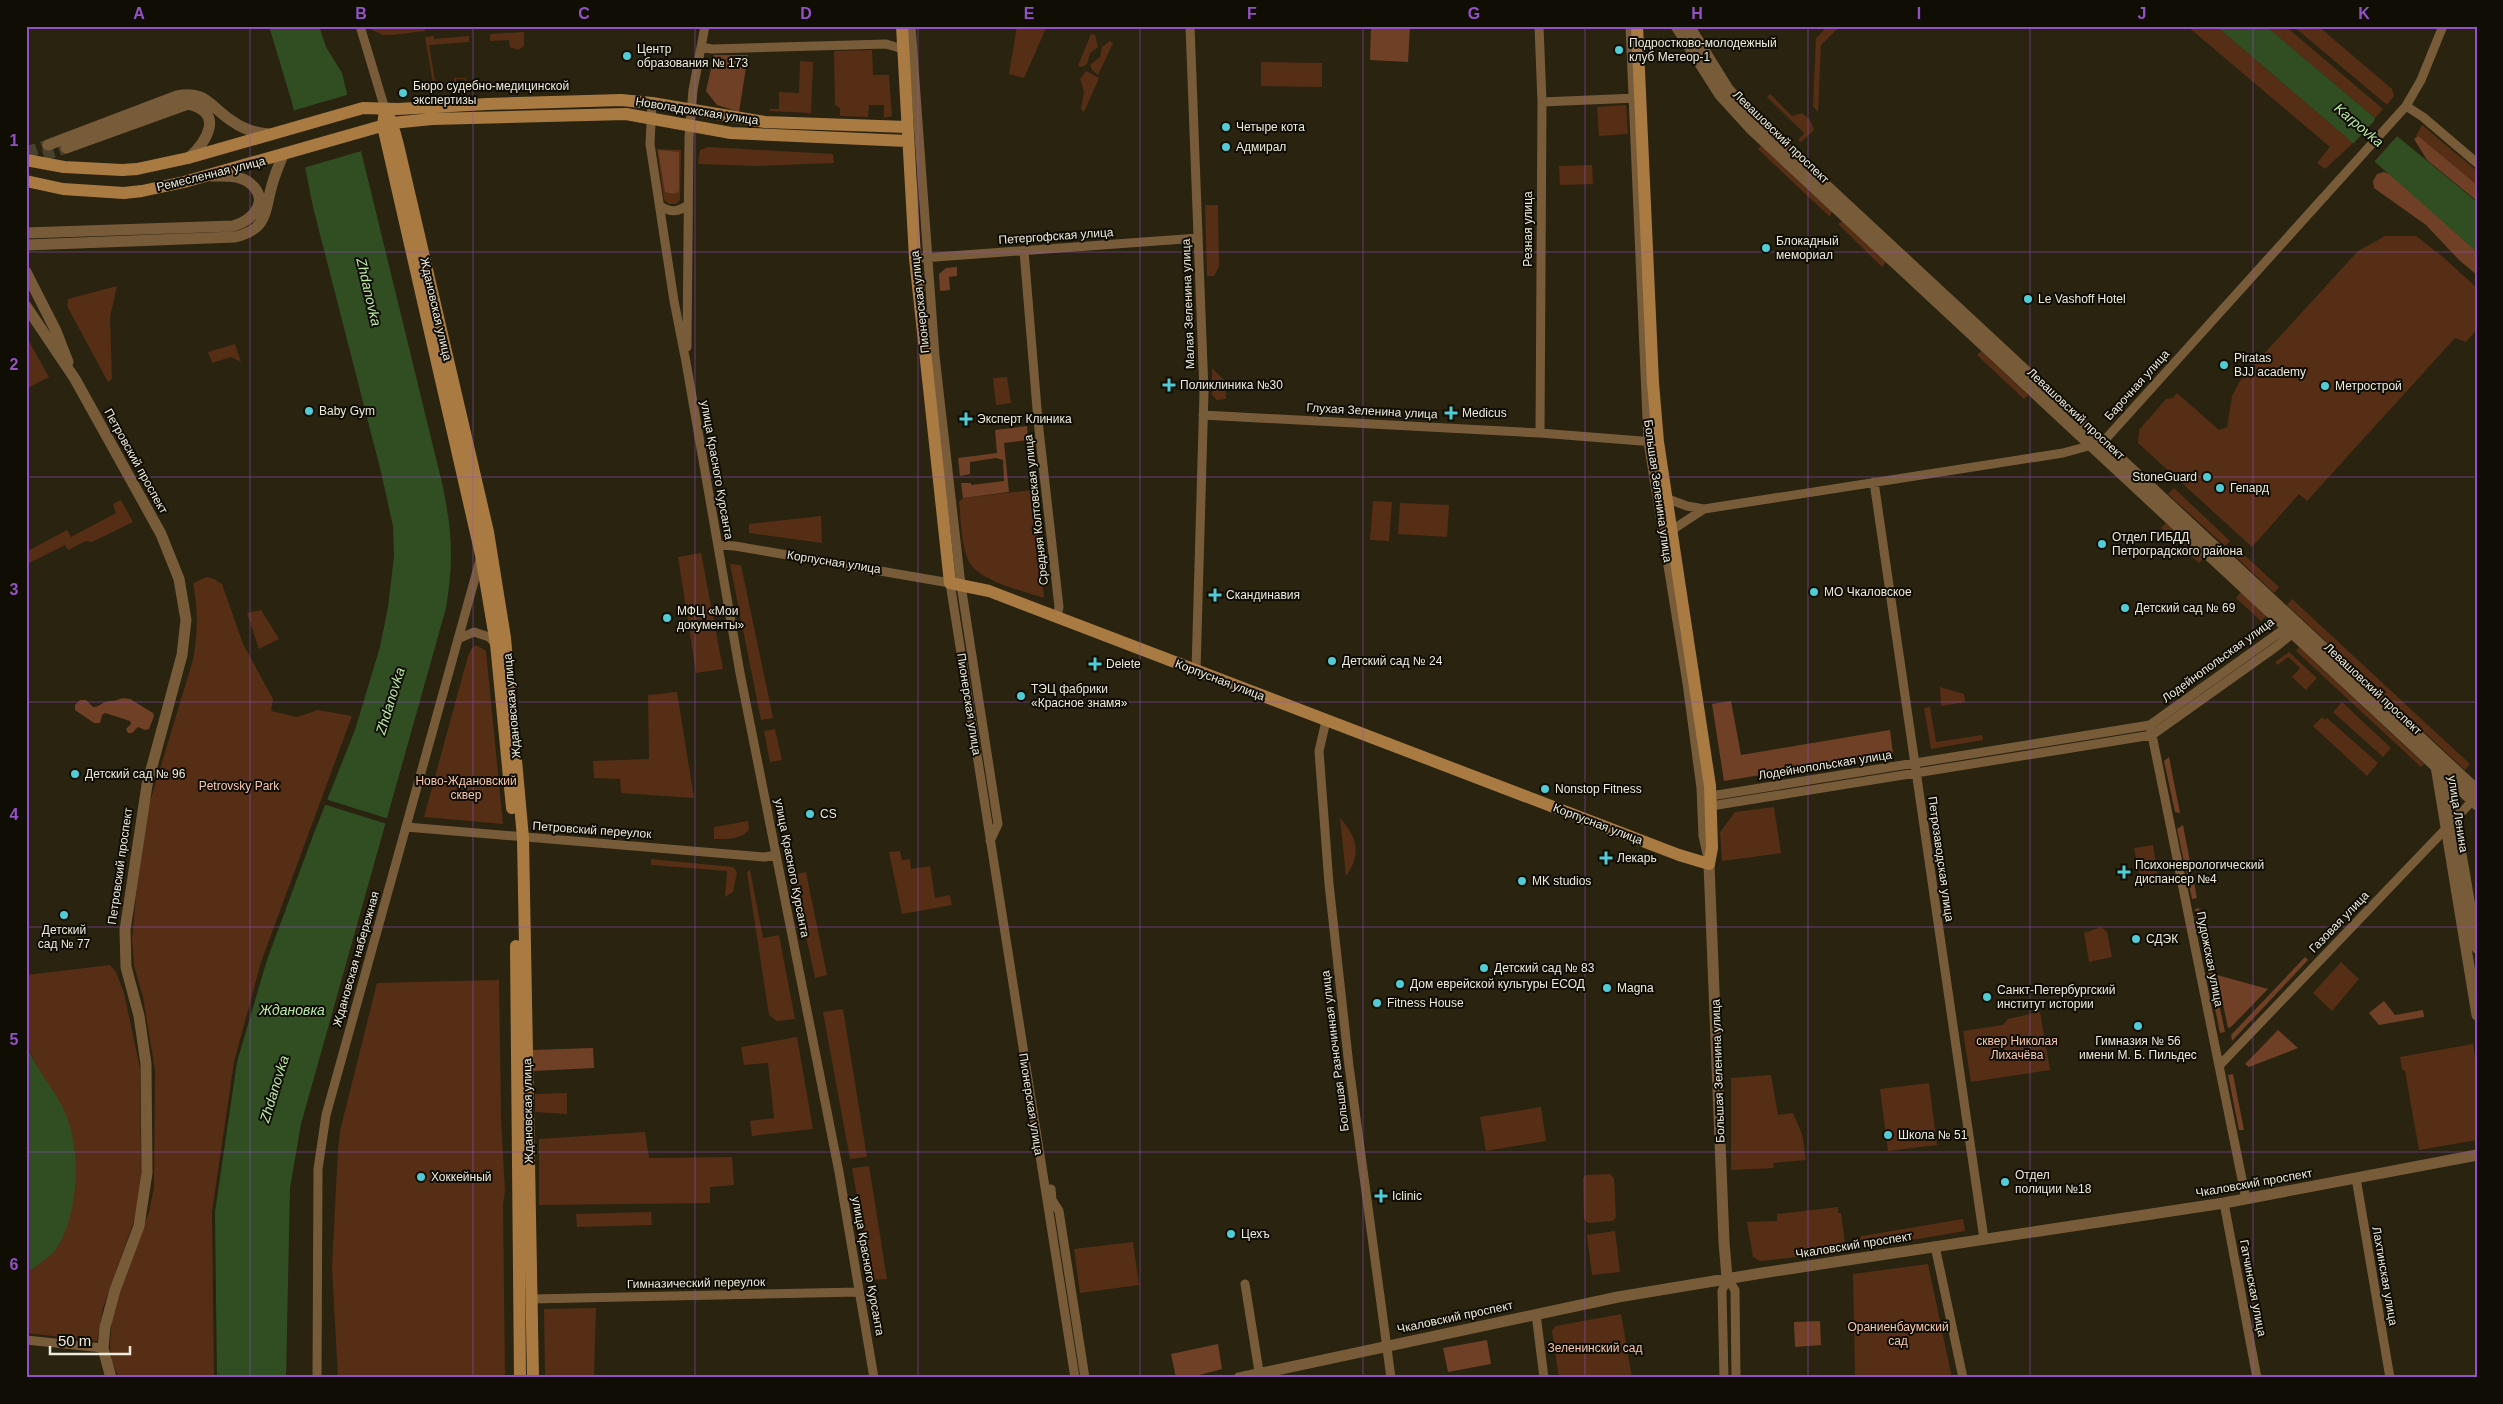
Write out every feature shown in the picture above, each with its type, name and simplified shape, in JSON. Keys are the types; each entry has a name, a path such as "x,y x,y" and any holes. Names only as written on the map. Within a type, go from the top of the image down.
{"main road":[{"name":"Пионерская улица","path":"902,26 907,141 956,584"},
{"name":"Большая Зеленина улица","path":"1637,26 1635,98 1653,442 1668,499 1711,801 1712,848 1709,864"},
{"name":"Новоладожская улица","path":"384,109 626,100 765,122 906,127"},
{"name":"Ремесленная улица","path":"26,160 64,167 137,170 274,135 364,108 384,109"},
{"name":"Ждановская улица","path":"384,109 496,574 506,638 518,838 533,1378"},
{"name":"Новоладожская улица","path":"388,124 432,119 626,114 690,127 764,136 907,141"},
{"name":"Ремесленная улица","path":"26,181 63,189 124,193 208,176 388,124"},
{"name":"Ждановская улица","path":"388,124 481,555 496,644 518,838 520,1378"},
{"name":"Корпусная улица","path":"956,584 989,591 1679,855 1709,864"}],"street":[{"name":"Ждановская улица","path":"360,26 384,109"},
{"name":"улица Красного Курсанта","path":"686,362 691,109 705,26"},
{"name":"Пионерская улица","path":"911,26 919,134 921,258"},
{"name":"Малая Зеленина улица","path":"1190,26 1203,415 1196,670"},
{"name":"Резная улица","path":"1539,26 1542,102 1540,433"},
{"name":"Большая Зеленина улица","path":"1630,26 1635,98"},
{"name":"Левашовский проспект","path":"1676,26 1720,95 1752,130 2090,446 2292,627 2476,798"},
{"name":"Левашовский проспект","path":"1690,26 1728,89 1753,117 2103,442 2292,627"},
{"path":"2443,26 2421,80 2406,106 2423,117 2477,163"},
{"path":"701,47 712,49 886,44 903,49"},
{"path":"48,145 177,96 190,93 200,96 230,120 244,128 274,135"},
{"path":"1542,102 1635,98"},
{"name":"улица Красного Курсанта","path":"652,103 650,144 674,301 776,855 838,1164 874,1378"},
{"path":"66,148 188,104 199,107 207,114 210,124 208,135 201,146 188,158"},
{"name":"Барочная улица","path":"2103,442 2406,106"},
{"name":"Новоладожская улица","path":"906,127 919,134"},
{"path":"26,246 235,237 248,233 259,226 266,215 272,185 283,155"},
{"path":"26,233 233,226 245,223 256,214 259,203 256,190 246,181 231,176 208,176"},
{"path":"660,206 673,212 680,211 688,205"},
{"name":"Петергофская улица","path":"921,258 1198,238"},
{"name":"Средняя Колтовская улица","path":"1024,251 1038,421 1059,607 1057,617"},
{"name":"Петровский проспект","path":"26,272 56,331 75,380"},
{"name":"Петровский проспект","path":"26,306 75,380 172,556 179,579 186,620 182,655 147,786 125,930 126,967 139,1016 146,1064 147,1173 139,1226 110,1309 103,1348 111,1378"},
{"name":"Глухая Зеленина улица","path":"1203,415 1540,433 1653,442"},
{"name":"Большая Зеленина улица","path":"1653,442 1701,788 1703,836 1709,864 1727,1278 1722,1291 1724,1378"},
{"path":"1668,499 1686,506 1704,509 2063,453 2103,442"},
{"name":"Петрозаводская улица","path":"1874,482 1984,1239"},
{"path":"1672,530 1704,509"},
{"name":"Корпусная улица","path":"718,545 810,558 956,584"},
{"name":"Ждановская набережная","path":"317,1378 318,1169 320,1142 328,1106 481,555"},
{"name":"Пионерская улица","path":"956,584 998,824 990,841"},
{"name":"Пионерская улица","path":"956,584 990,841 1075,1378"},
{"name":"Лодейнопольская улица","path":"1711,801 1915,763 2150,725 2292,627"},
{"name":"Лодейнопольская улица","path":"1711,801 1916,773 2152,735 2292,627"},
{"path":"458,639 474,632 489,637 496,644"},
{"name":"Большая Разночинная улица","path":"1326,721 1319,750 1334,928 1349,1066 1391,1378"},
{"name":"Пудожская улица","path":"2150,725 2246,1199"},
{"name":"улица Ленина","path":"2440,763 2448,778 2477,948"},
{"name":"улица Ленина","path":"2440,763 2446,828 2477,1015"},
{"path":"2448,778 2476,798"},
{"name":"Газовая улица","path":"2219,1066 2476,798"},
{"name":"Петровский переулок","path":"406,827 518,838 632,844 765,857 776,855"},
{"name":"Чкаловский проспект","path":"1239,1378 1618,1297 1727,1278 2224,1203 2477,1155"},
{"name":"Пионерская улица","path":"1039,1156 1048,1171 1052,1200 1059,1211 1085,1378"},
{"name":"Лахтинская улица","path":"2356,1178 2390,1378"},
{"name":"Гатчинская улица","path":"2224,1203 2257,1378"},
{"path":"1935,1246 1963,1378"},
{"name":"Большая Зеленина улица","path":"1727,1278 1735,1290 1736,1378"},
{"path":"1245,1284 1259,1375"},
{"name":"Гимназический переулок","path":"532,1299 859,1292"},
{"path":"1536,1314 1544,1378"},
{"path":"26,1340 103,1348"}],"green space":[{"path":"371,26 424,26 425,31 383,35 372,30"},
{"path":"1017,26 1047,26 1024,78 1009,74"},
{"path":"1828,26 1840,26 1821,45 1818,112 1813,106 1816,38"},
{"path":"2187,26 2216,26 2353,143 2325,169 2317,163 2330,147"},
{"path":"2266,26 2285,26 2383,109 2375,118"},
{"path":"2293,26 2318,26 2392,89 2394,96 2387,105"},
{"path":"524,32 524,46 518,50 510,47 509,40 490,41 490,34"},
{"path":"1091,34 1095,35 1098,47 1090,53 1087,64 1082,67 1078,66"},
{"path":"434,36 434,39 469,36 469,42 429,45 436,87 454,87 454,78 466,78 467,87 521,87 521,82 524,82 526,89 465,89 465,79 456,79 456,89 434,89 425,37"},
{"path":"1110,41 1113,43 1098,75 1092,70 1090,65 1100,57 1102,47"},
{"path":"872,50 873,75 889,75 892,116 884,118 884,105 869,105 868,117 840,116 840,108 835,105 834,51"},
{"path":"800,61 813,62 811,113 770,111 770,109 779,109 779,92 799,93"},
{"path":"1261,62 1322,63 1322,87 1261,86"},
{"path":"1086,71 1099,78 1084,112 1081,109 1084,92 1080,79"},
{"path":"1770,94 1792,116 1802,113 1810,120 1814,130 1801,142 1798,140 1804,133 1767,97"},
{"path":"1626,105 1628,134 1599,136 1597,107"},
{"path":"2422,125 2477,171 2477,185 2416,136"},
{"path":"1762,145 1832,211 1830,217 1758,149"},
{"path":"708,147 833,154 834,163 757,166 698,164 700,150"},
{"path":"657,149 681,150 680,200 676,204 669,204 664,200"},
{"path":"1592,165 1593,184 1560,185 1559,166"},
{"path":"1205,205 1218,205 1219,267 1214,276 1207,276"},
{"path":"1843,221 1886,262 1882,267 1838,224"},
{"name":"Метрострой","path":"2385,236 2416,236 2443,257 2477,288 2477,329 2466,342 2455,338 2307,501 2299,494 2252,547 2138,443 2139,430 2166,399 2173,398 2177,393 2219,430 2227,427 2232,396 2241,379 2358,251"},
{"path":"117,286 110,317 112,379 108,382 67,306 68,299"},
{"path":"26,336 49,377 26,389"},
{"path":"235,344 241,362 231,357 212,363 208,352"},
{"path":"1981,351 2028,395 2024,399 1977,355"},
{"path":"1212,368 1225,381 1226,399 1217,400 1212,395"},
{"path":"1007,377 1011,403 996,405 993,378"},
{"path":"2174,488 2230,541 2225,546 2168,494"},
{"path":"1033,490 1044,598 1002,584 981,574 968,560 962,532 959,502 963,498"},
{"path":"121,500 133,522 92,542 86,541 68,550 65,545 29,563 26,567 26,552 67,530 71,537 116,513 113,504"},
{"path":"1373,501 1392,502 1389,541 1370,540"},
{"path":"1400,503 1449,505 1447,537 1398,534"},
{"path":"821,516 822,543 749,533 749,524"},
{"path":"2166,523 2204,558 2199,563 2161,528"},
{"path":"2240,551 2279,587 2274,593 2235,556"},
{"path":"701,553 723,669 696,673 678,557"},
{"path":"730,564 741,565 773,718 761,720"},
{"name":"Petrovsky Park","path":"207,577 222,584 243,644 273,699 271,711 297,717 318,710 352,716 261,962 234,1062 212,1212 214,1378 119,1378 112,1362 110,1346 112,1317 119,1291 149,1212 154,1187 155,1070 143,997 134,966 132,940 136,895 149,805 193,660 197,621 193,583"},
{"path":"2241,592 2266,616 2261,621 2236,598"},
{"path":"2292,599 2470,764 2465,770 2287,605"},
{"path":"261,610 279,639 259,649 247,613"},
{"name":"Ново-Ждановский сквер","path":"476,645 486,651 503,824 424,817 468,656 471,649"},
{"path":"2299,647 2424,764 2421,767 2296,651"},
{"path":"2289,652 2317,678 2306,690 2292,677 2300,668 2288,657 2278,665 2275,662"},
{"path":"1940,687 1964,694 1965,702 1941,706"},
{"path":"677,692 694,798 621,793 620,779 594,778 593,761 649,759 648,695"},
{"path":"2342,702 2391,748 2383,757 2333,712"},
{"path":"1930,707 1936,742 1982,735 1983,740 1931,749 1924,708"},
{"path":"2322,717 2325,720 2327,718 2378,763 2367,776 2313,726"},
{"path":"775,729 782,760 770,762 764,731"},
{"path":"1774,807 1781,853 1722,861 1720,832 1735,812"},
{"path":"1340,818 1354,839 1356,853 1346,876"},
{"path":"748,821 749,829 743,835 734,838 714,839 714,827"},
{"path":"2153,845 2159,883 2142,886 2134,848"},
{"path":"900,851 902,860 910,859 911,869 930,866 935,898 950,895 952,905 902,914 889,852"},
{"path":"651,859 733,867 737,872 733,892 725,897 727,871 651,865"},
{"path":"750,870 763,938 779,935 795,1019 777,1021 769,1015 747,872"},
{"path":"806,872 827,975 815,978 793,875"},
{"path":"2101,927 2107,932 2112,957 2089,962 2084,933"},
{"path":"2341,962 2359,979 2332,1011 2313,993"},
{"path":"110,965 116,972 124,993 140,1068 140,1204 103,1308 97,1341 26,1333 26,1273 55,1250 40,1073 26,1043 26,975"},
{"name":"Хоккейный","path":"499,980 501,1119 505,1191 503,1204 505,1378 338,1378 332,1267 338,1149 340,1131 377,983"},
{"path":"843,1009 867,1157 850,1159 823,1012"},
{"name":"сквер Николая Лихачёва","path":"2040,1012 2050,1070 1971,1082 1963,1031 2003,1025 2008,1019"},
{"path":"797,1037 813,1129 752,1136 750,1121 774,1118 768,1063 744,1065 741,1047"},
{"path":"2473,1044 2477,1071 2477,1140 2419,1150 2405,1071 2402,1069 2400,1057"},
{"path":"1771,1075 1778,1115 1793,1113 1802,1134 1806,1160 1773,1163 1774,1168 1731,1170 1731,1078"},
{"path":"1929,1083 1937,1145 1888,1151 1880,1089"},
{"path":"567,1093 567,1114 535,1112 535,1094"},
{"path":"1541,1107 1546,1141 1486,1151 1480,1117"},
{"path":"645,1132 649,1158 732,1157 734,1185 710,1187 710,1203 539,1205 539,1139"},
{"path":"869,1166 887,1279 872,1280 852,1168"},
{"path":"1610,1174 1614,1178 1616,1217 1613,1221 1588,1223 1584,1219 1583,1178 1586,1175"},
{"path":"1838,1207 1838,1213 1841,1213 1846,1252 1760,1261 1753,1257 1747,1222 1777,1221 1777,1214"},
{"path":"651,1212 652,1225 577,1227 576,1214"},
{"path":"1963,1219 1965,1231 1875,1246 1874,1239 1858,1240 1862,1236"},
{"path":"1615,1231 1620,1272 1592,1275 1587,1235"},
{"path":"1133,1242 1139,1285 1080,1293 1074,1249"},
{"name":"Ораниенбаумский сад","path":"1928,1264 1952,1378 1855,1378 1853,1274"},
{"path":"596,1308 594,1376 545,1375 544,1309"},
{"name":"Зеленинский сад","path":"1621,1314 1632,1378 1559,1378 1552,1331 1556,1326"}],"shaded area":[{"path":"1371,26 1410,26 1408,62 1370,60"},
{"path":"714,55 748,55 739,112 717,105 706,91"},
{"path":"2418,136 2477,185 2477,201 2427,160 2414,139"},
{"path":"658,150 679,152 679,191 674,194 665,192"},
{"path":"2384,172 2392,175 2477,252 2477,275 2459,260 2426,225 2374,188 2373,181 2377,174"},
{"path":"957,267 957,276 949,277 950,290 940,291 939,274 946,268"},
{"path":"1027,426 1028,440 1004,443 1009,492 963,498 961,483 971,483 971,485 1004,481 1003,460 996,458 970,462 970,474 960,476 958,458 997,453 995,430"},
{"path":"122,698 130,699 153,713 154,716 149,729 145,730 138,727 132,733 128,733 126,729 131,724 130,721 105,713 102,715 100,723 94,723 75,710 75,705 80,700 86,700 93,707"},
{"path":"1731,701 1741,755 1890,730 1893,753 1724,781 1712,704"},
{"path":"2169,757 2180,813 2175,812 2164,761"},
{"path":"2183,825 2197,898 2192,899 2177,829"},
{"path":"2199,908 2225,1032 2220,1033 2195,909"},
{"path":"2305,957 2308,960 2232,1041 2231,1035"},
{"path":"2217,975 2268,989 2228,1028"},
{"path":"2384,1001 2395,1015 2423,1010 2424,1017 2379,1025 2369,1013"},
{"path":"2278,1030 2298,1048 2249,1067 2245,1064"},
{"path":"593,1048 594,1068 533,1071 532,1050"},
{"path":"2233,1074 2244,1130 2239,1130 2228,1075"},
{"path":"1820,1321 1821,1345 1795,1347 1794,1322"},
{"path":"1487,1340 1491,1364 1448,1372 1443,1348"},
{"path":"1218,1344 1222,1369 1188,1378 1176,1378 1171,1354"}],"water":[{"name":"Ждановка","path":"269,26 319,26 326,47 342,73 442,483 450,531 451,560 446,608 301,1124 290,1188 286,1378 217,1378 215,1212 237,1062 267,960 355,730 380,647 388,607 394,556 393,526 381,472 313,207 293,106"},
{"name":"Karpovka","path":"2216,26 2266,26 2375,118 2374,121 2395,138 2397,136 2477,202 2477,252 2374,161 2379,156 2359,138 2354,144"},
{"path":"26,1043 30,1054 65,1112 73,1137 76,1171 73,1205 63,1236 53,1252 26,1273"}],"pier":[{"path":"350,94 365,150 303,168 292,111"},
{"path":"2378,117 2378,120 2394,135 2399,134 2373,163 2376,155 2359,141 2355,146 2352,145"},
{"path":"325,799 389,819 387,824 323,804"}],"tunnel":[{"path":"26,152 48,145"},
{"path":"28,161 66,148"}],"place":[{"name":"Подростково-молодежный клуб Метеор-1","path":"1619,50"},
{"name":"Центр образования № 173","path":"627,56"},
{"name":"Бюро судебно-медицинской экспертизы","path":"403,93"},
{"name":"Четыре кота","path":"1226,127"},
{"name":"Адмирал","path":"1226,147"},
{"name":"Блокадный мемориал","path":"1766,248"},
{"name":"Le Vashoff Hotel","path":"2028,299"},
{"name":"Piratas BJJ academy","path":"2224,365"},
{"name":"Поликлиника №30","path":"1169,385"},
{"name":"Метрострой","path":"2325,386"},
{"name":"Baby Gym","path":"309,411"},
{"name":"Medicus","path":"1451,413"},
{"name":"Эксперт Клиника","path":"966,419"},
{"name":"StoneGuard","path":"2207,477"},
{"name":"Гепард","path":"2220,488"},
{"name":"Отдел ГИБДД Петроградского района","path":"2102,544"},
{"name":"МО Чкаловское","path":"1814,592"},
{"name":"Скандинавия","path":"1215,595"},
{"name":"Детский сад № 69","path":"2125,608"},
{"name":"МФЦ «Мои документы»","path":"667,618"},
{"name":"Детский сад № 24","path":"1332,661"},
{"name":"Delete","path":"1095,664"},
{"name":"ТЭЦ фабрики «Красное знамя»","path":"1021,696"},
{"name":"Детский сад № 96","path":"75,774"},
{"name":"Nonstop Fitness","path":"1545,789"},
{"name":"CS","path":"810,814"},
{"name":"Лекарь","path":"1606,858"},
{"name":"Психоневрологический диспансер №4","path":"2124,872"},
{"name":"MK studios","path":"1522,881"},
{"name":"Детский сад № 77","path":"64,915"},
{"name":"СДЭК","path":"2136,939"},
{"name":"Детский сад № 83","path":"1484,968"},
{"name":"Дом еврейской культуры ЕСОД","path":"1400,984"},
{"name":"Magna","path":"1607,988"},
{"name":"Санкт-Петербургский институт истории","path":"1987,997"},
{"name":"Fitness House","path":"1377,1003"},
{"name":"Гимназия № 56 имени М. Б. Пильдес","path":"2138,1026"},
{"name":"Школа № 51","path":"1888,1135"},
{"name":"Хоккейный","path":"421,1177"},
{"name":"Отдел полиции №18","path":"2005,1182"},
{"name":"Iclinic","path":"1381,1196"},
{"name":"Цехъ","path":"1231,1234"}],"water label":[{"name":"Zhdanovka","path":"369,292"},
{"name":"Zhdanovka","path":"390,701"},
{"name":"Zhdanovka","path":"274,1089"}]}
